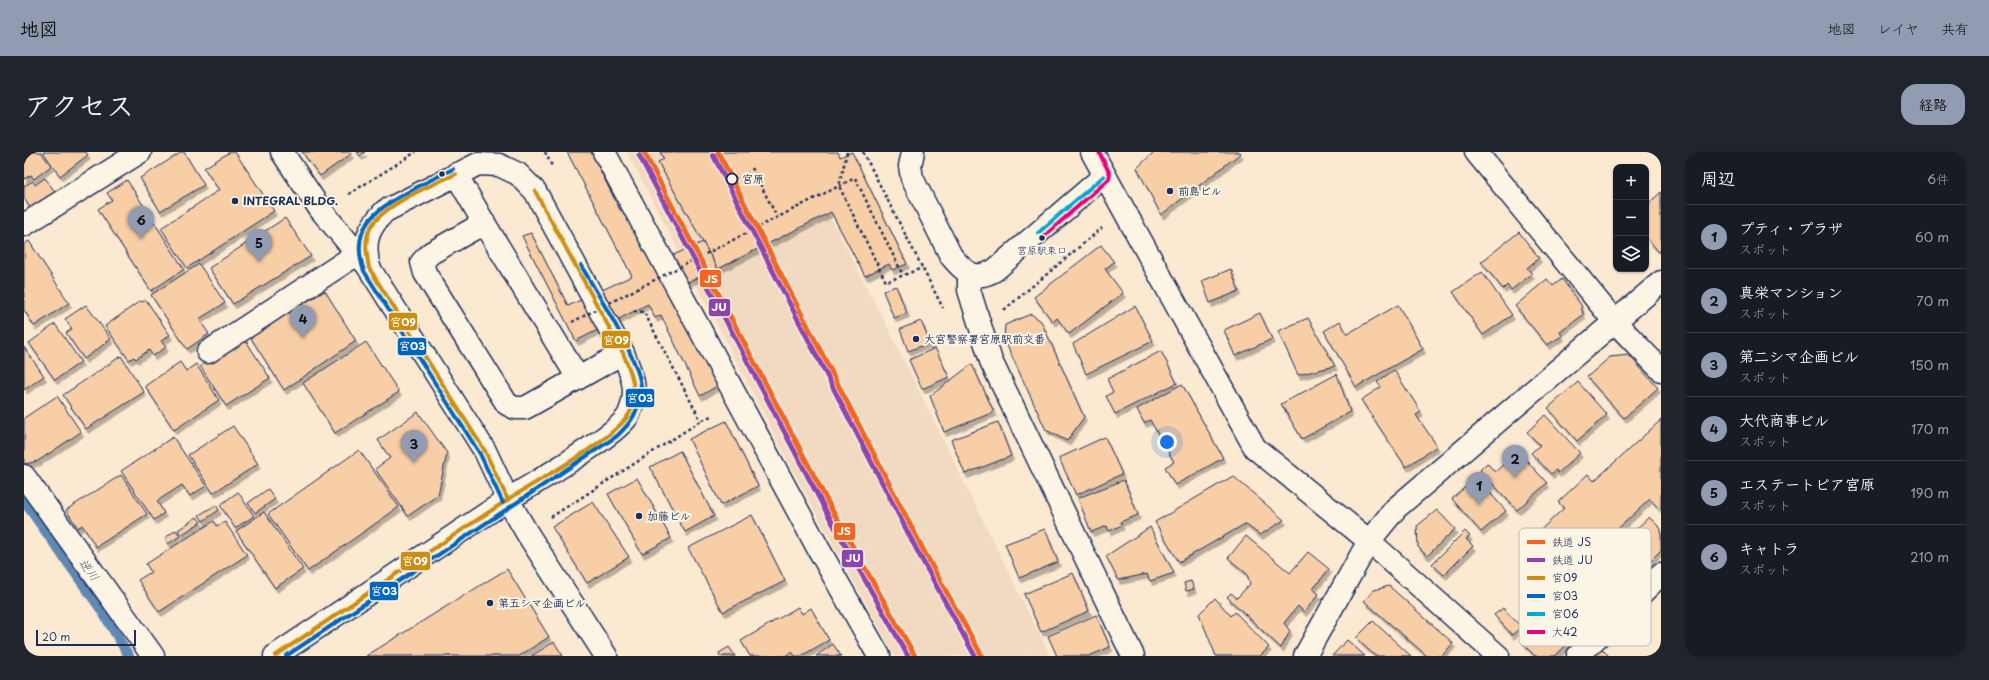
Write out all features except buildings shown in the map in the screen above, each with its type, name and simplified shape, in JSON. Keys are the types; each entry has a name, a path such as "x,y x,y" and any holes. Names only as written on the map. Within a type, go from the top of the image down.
{"street":[{"path":"24,225 140,152"},
{"path":"282,152 320,209 363,261 485,451 508,500 527,533 606,656"},
{"path":"604,152 879,656"},
{"path":"913,152 910,166 912,178 951,256 959,266 969,274 978,276 987,275 995,270 1104,176"},
{"path":"1092,152 1255,448 1369,541 1498,656"},
{"path":"1476,152 1615,322 1661,370"},
{"path":"274,656 614,431 629,415 636,390 623,353 535,190 518,174 499,165 478,164 385,211 373,222 355,227 334,227"},
{"path":"456,174 578,378"},
{"path":"208,352 363,261 366,252 367,239 373,222"},
{"path":"484,223 432,253 422,262 425,273 507,404 515,408 525,408 623,353"},
{"path":"969,274 969,290 991,361 1133,656"},
{"path":"1305,656 1369,541 1396,508 1661,282"},
{"path":"24,476 153,656"},
{"path":"1651,584 1661,574"},
{"path":"1578,656 1588,646"}],"path":[{"path":"348,194 416,152"},
{"path":"847,152 839,186 886,282 922,268"},
{"path":"863,152 943,310"},
{"path":"752,168 777,217"},
{"path":"572,322 856,178 903,275"},
{"path":"1001,312 1103,227"},
{"path":"546,520 700,421 738,400"}],"shaded area":[{"path":"627,152 796,152 886,324 1050,656 895,656 804,491"}],"waterway":[{"name":"逆川","path":"24,501 100,608 129,656"}],"rail line":[{"name":"JS","path":"644,152 832,510 915,656"},
{"name":"JS","path":"718,152 926,555 982,656"},
{"name":"JU","path":"639,155 827,513 908,656"},
{"name":"JU","path":"713,155 921,558 975,656"}],"transit line":[{"name":"大42","path":"1042,238 1109,179 1110,174 1099,152"},
{"name":"宮03","path":"453,169 397,198 376,213 368,222 363,232 360,243 360,256 364,271 480,454 503,503"},
{"name":"宮09","path":"456,174 407,197 383,213 375,222 367,236 367,259 369,268 485,451 508,500"},
{"name":"宮06","path":"1038,233 1104,176"},
{"name":"宮09","path":"275,656 479,518 592,448 608,436 629,414 634,399 634,391 629,368 623,353 535,191"},
{"name":"宮03","path":"286,656 617,436 627,426 634,416 640,399 640,380 635,364 627,347 581,265"}],"place":[{"name":"宮原","path":"732,179"},
{"name":"前島ビル","path":"1170,191"},
{"name":"INTEGRAL BLDG.","path":"235,201"},
{"name":"宮原駅東口","path":"1042,238"},
{"name":"キャトラ","path":"141,239"},
{"name":"エステートピア宮原","path":"259,262"},
{"name":"大代商事ビル","path":"303,338"},
{"name":"大宮警察署宮原駅前交番","path":"916,339"},
{"name":"第二シマ企画ビル","path":"414,463"},
{"name":"真栄マンション","path":"1515,478"},
{"name":"プティ・プラザ","path":"1479,505"},
{"name":"加藤ビル","path":"639,516"},
{"name":"第五シマ企画ビル","path":"490,603"}]}
